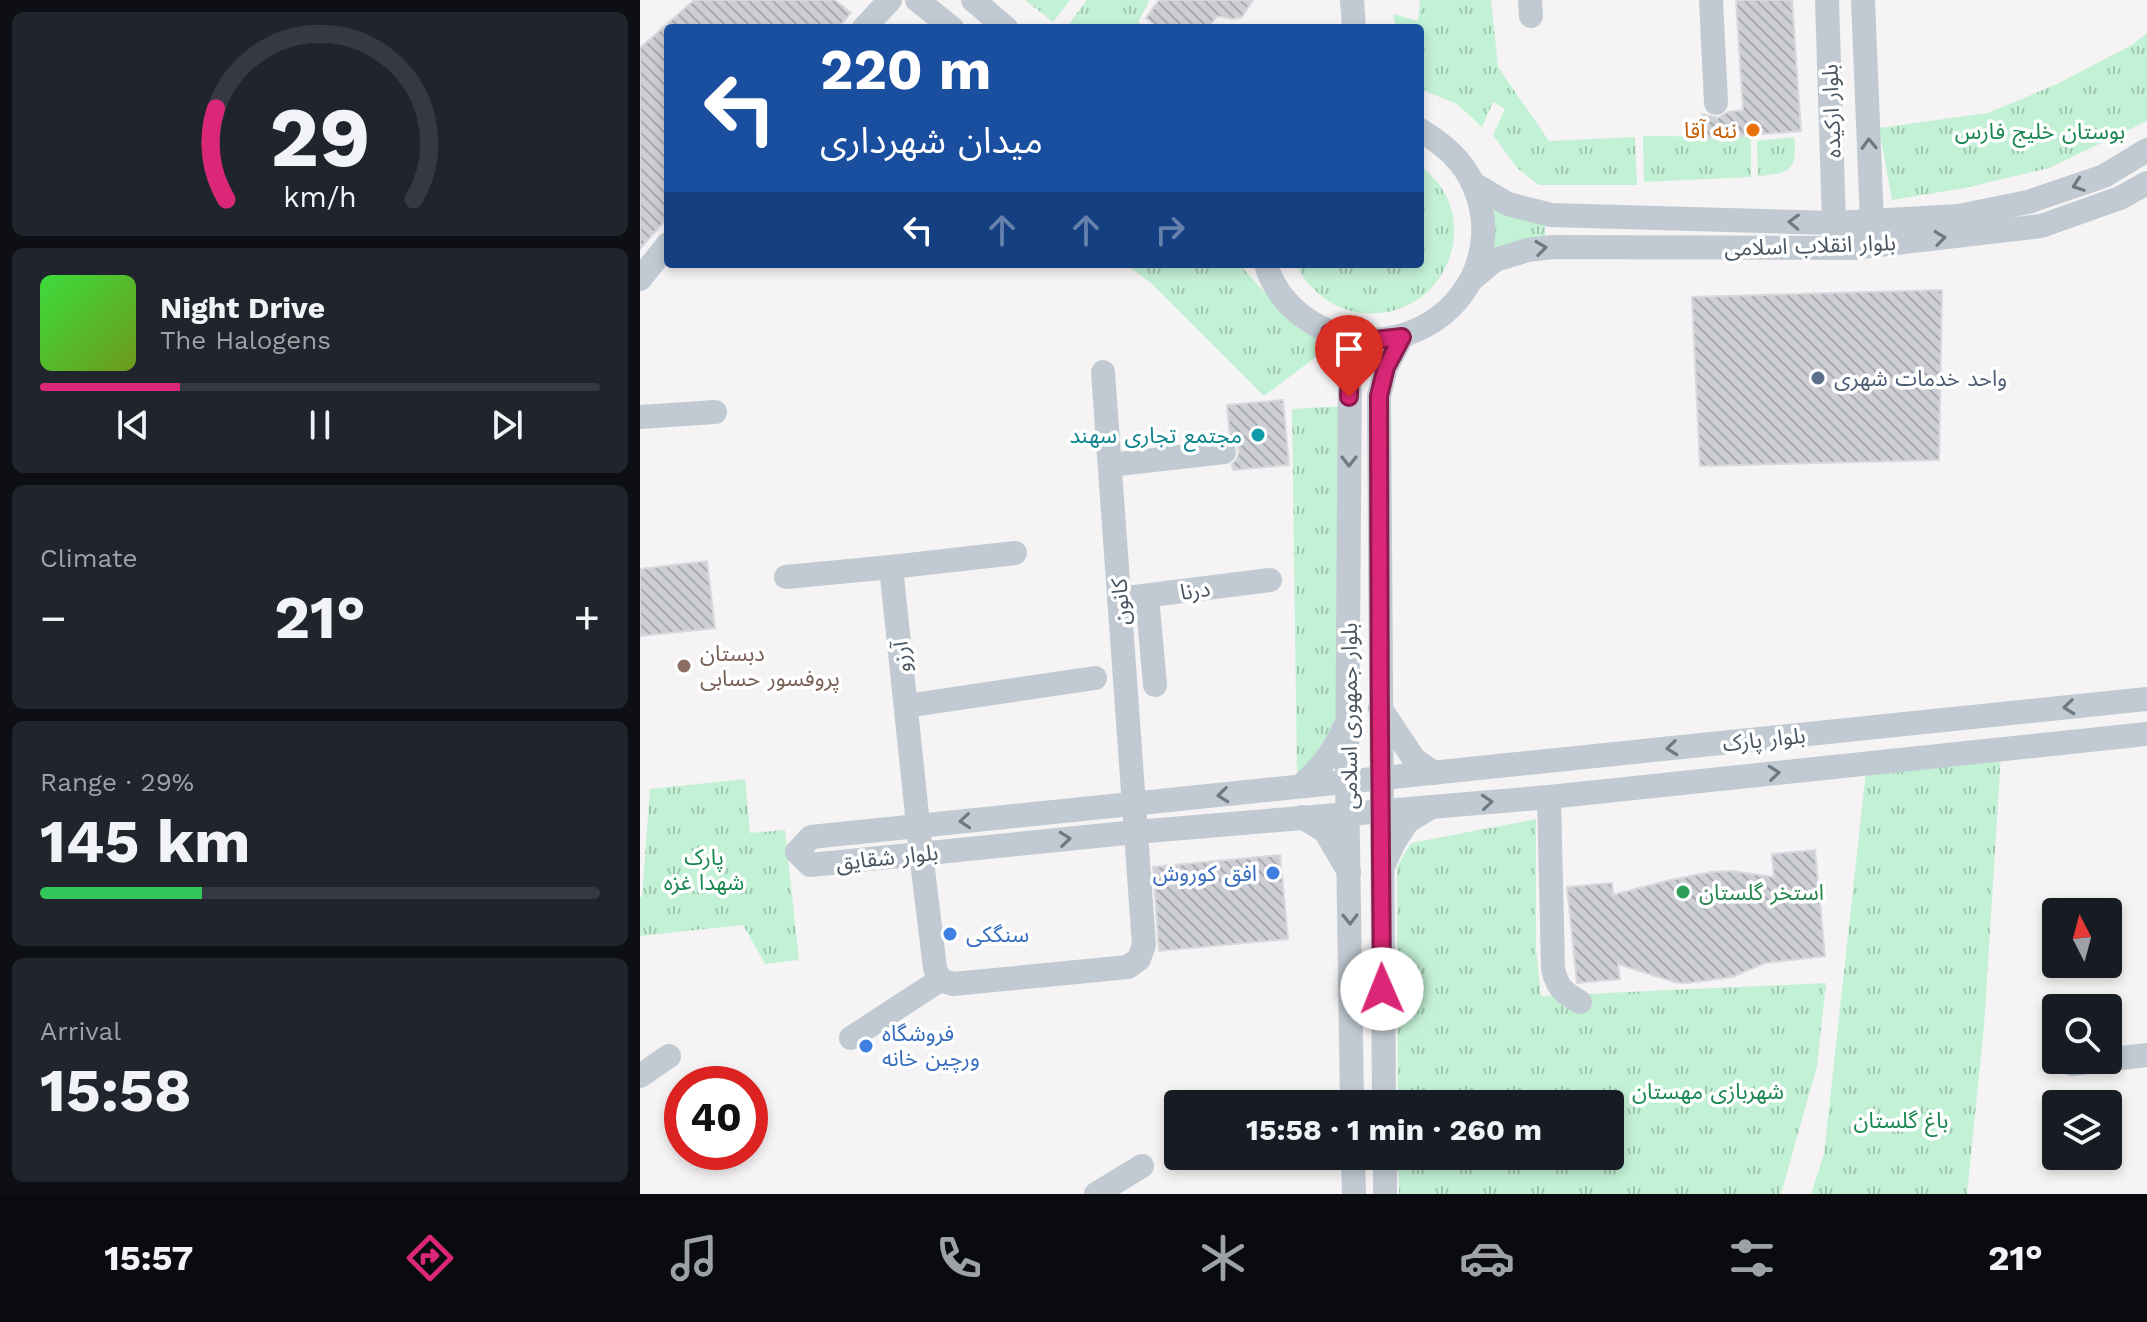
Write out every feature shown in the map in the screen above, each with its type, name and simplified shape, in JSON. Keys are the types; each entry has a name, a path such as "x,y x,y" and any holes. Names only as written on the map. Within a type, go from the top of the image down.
{"street":[{"path":"868,24 890,0"},
{"path":"917,0 947,24"},
{"path":"973,0 1001,24"},
{"path":"1352,0 1354,24"},
{"path":"1711,0 1716,103"},
{"name":"بلوار ارکیده","path":"1827,0 1834,223"},
{"name":"بلوار ارکیده","path":"1863,0 1872,222"},
{"path":"1267,268 1278,291 1293,308 1330,333 1366,341 1402,337 1443,316 1471,280 1480,257 1483,232 1481,208 1474,184 1460,161 1441,142 1424,132"},
{"name":"بلوار انقلاب اسلامی","path":"1474,184 1508,204 1551,215 1872,222 1959,216 2028,202 2104,176 2147,150"},
{"name":"بلوار انقلاب اسلامی","path":"1471,280 1495,260 1528,250 1552,247 1853,248 2041,226 2120,198 2147,183"},
{"path":"1834,223 1853,248 1872,222"},
{"path":"640,279 664,249"},
{"name":"بلوار جمهوری اسلامی","path":"1330,333 1350,365 1347,781 1352,1090"},
{"name":"بلوار جمهوری اسلامی","path":"1384,1090 1379,396 1386,367 1402,337"},
{"name":"کانون","path":"938,974 953,984 1128,967 1139,959 1144,945 1103,372"},
{"path":"640,417 715,412"},
{"path":"1110,465 1224,452"},
{"path":"786,577 1015,553"},
{"name":"آرزو","path":"891,567 921,853 938,974"},
{"name":"درنا","path":"1119,599 1270,580"},
{"path":"1147,596 1155,685"},
{"path":"906,706 1095,678"},
{"name":"بلوار پارک","path":"1347,781 2147,699"},
{"path":"1379,705 1414,759 1434,773"},
{"path":"1301,786 1336,749 1348,717"},
{"name":"بلوار پارک","path":"1349,813 1549,797 2147,734"},
{"name":"بلوار شقایق","path":"1347,781 811,837 797,852 810,865 1349,813"},
{"path":"1549,797 1553,969 1557,983 1564,992 1580,1002"},
{"path":"1381,870 1408,821 1433,806"},
{"path":"1302,817 1325,831 1349,873"},
{"path":"851,1038 938,974"},
{"path":"2122,1058 2147,1055"},
{"path":"640,1076 669,1056"},
{"path":"1096,1194 1142,1166"},
{"path":"1353,1170 1354,1194"},
{"path":"1385,1170 1385,1194"}],"green space":[{"path":"1025,0 1070,0 1053,22"},
{"path":"1087,0 1149,2 1138,22 1141,24 1069,24"},
{"path":"1420,0 1491,0 1498,67 1549,141 1635,137 1637,185 1539,185 1518,169 1493,135 1505,109 1493,102 1482,127 1457,104 1424,91 1424,24 1395,24 1393,14 1418,21"},
{"name":"بوستان خلیج فارس","path":"2147,33 2147,121 2049,168 1965,188 1892,200 1879,128 1988,113 2057,84 2132,45"},
{"path":"1643,136 1751,137 1751,177 1644,182"},
{"path":"1794,137 1794,157 1789,168 1777,174 1758,176 1757,141"},
{"path":"1424,170 1439,185 1450,206 1454,229 1451,253 1442,274 1427,292 1406,306 1381,313 1353,312 1328,301 1299,270 1424,268"},
{"path":"1491,209 1545,224 1545,237 1492,249"},
{"path":"1130,268 1243,268 1278,307 1328,348 1264,396 1151,283"},
{"path":"1343,406 1338,720 1318,760 1297,772 1292,409"},
{"name":"باغ گلستان","path":"2001,755 1984,1026 1967,1194 1811,1194 1824,1154 1866,771"},
{"name":"پارک شهدا غزه","path":"745,779 750,833 785,830 799,960 765,964 743,925 640,936 640,897 650,789"},
{"name":"شهربازی مهستان","path":"1536,819 1536,948 1541,996 1826,983 1817,1066 1781,1194 1399,1194 1398,1170 1624,1170 1624,1090 1398,1090 1397,867 1411,843"}],"building":[{"path":"694,0 835,0 851,13 841,24 667,24"},
{"path":"1159,0 1253,0 1242,17 1217,16 1211,24 1154,24 1146,18"},
{"path":"1736,0 1792,0 1801,131 1704,139 1702,114 1718,118 1728,112 1743,110"},
{"path":"664,27 664,222 640,249 640,48"},
{"name":"واحد خدمات شهری","path":"1942,290 1939,460 1700,466 1692,297"},
{"name":"مجتمع تجاری سهند","path":"1283,400 1289,465 1233,470 1232,464 1239,451 1230,438 1227,405"},
{"path":"707,561 715,628 640,636 640,569"},
{"path":"1815,850 1825,956 1765,963 1732,977 1687,983 1674,982 1618,964 1620,979 1577,983 1567,887 1612,883 1613,895 1712,872 1731,871 1774,877 1772,854"},
{"path":"1280,855 1288,939 1159,951 1153,867"}],"place":[{"name":"ننه آقا","path":"1753,130"},
{"name":"واحد خدمات شهری","path":"1818,378"},
{"name":"مجتمع تجاری سهند","path":"1258,435"},
{"name":"دبستان پروفسور حسابی","path":"684,666"},
{"name":"افق کوروش","path":"1273,873"},
{"name":"استخر گلستان","path":"1683,892"},
{"name":"سنگکی","path":"950,934"},
{"name":"فروشگاه ورچین خانه","path":"866,1046"}],"route":[{"path":"1349,397 1350,365 1330,333 1366,341 1402,337 1386,367 1379,396 1382,989"}]}
